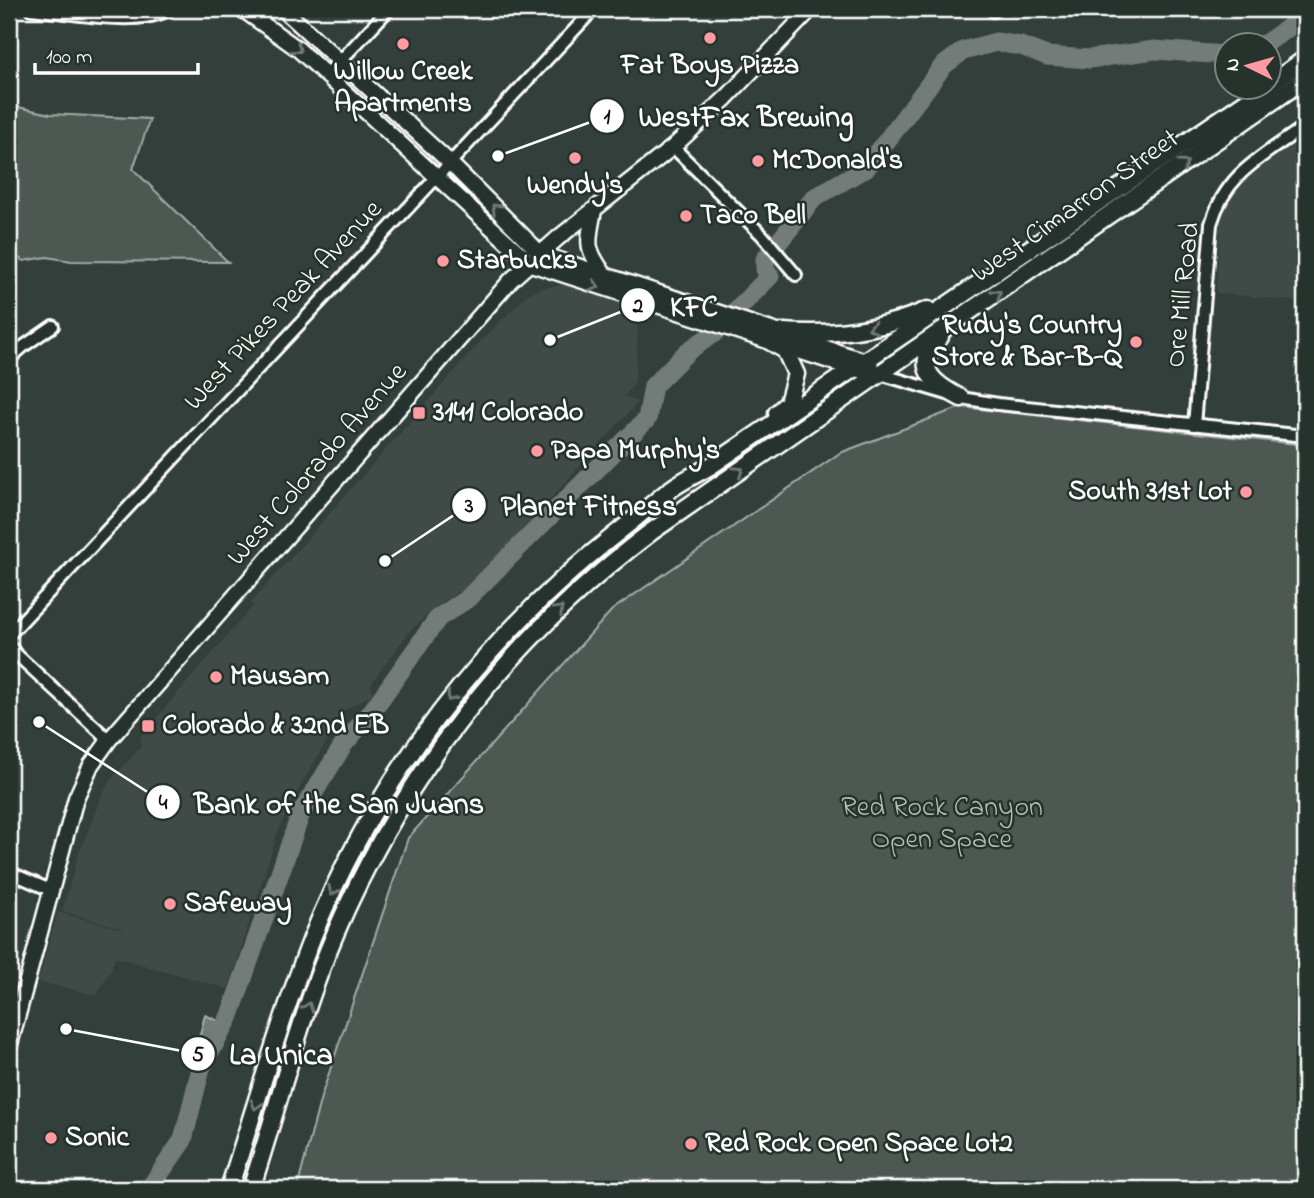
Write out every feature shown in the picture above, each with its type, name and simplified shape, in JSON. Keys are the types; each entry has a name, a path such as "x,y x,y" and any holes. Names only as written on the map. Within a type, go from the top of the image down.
{"highway":[{"name":"West Cimarron Street","path":"1282,76 1305,59"},
{"name":"West Cimarron Street","path":"251,1189 320,972 359,881 425,767 468,707 511,659 566,603 621,555 738,471 1305,79"},
{"name":"West Cimarron Street","path":"229,1189 290,998 312,938 342,870 373,812 416,745 452,696 496,645 540,600 597,549 673,488 712,465 1245,102"},
{"path":"783,332 842,333 868,329 900,320 960,296"},
{"path":"952,325 931,350 928,373 939,386 961,398"},
{"path":"712,465 788,402 796,374 785,350 764,338"}],"main road":[{"path":"242,9 298,48 512,249 747,327 783,332 880,374"},
{"path":"283,9 450,163 536,259 605,275 703,313"},
{"name":"West Colorado Avenue","path":"9,1048 76,798 91,765 109,740 511,279 673,147 726,98 811,9"},
{"path":"594,210 588,239 591,256 605,275"},
{"path":"747,327 764,338 860,365"}],"street":[{"path":"31,9 145,18 170,9"},
{"path":"327,75 389,9"},
{"name":"West Pikes Peak Avenue","path":"9,635 594,9"},
{"name":"Ore Mill Road","path":"1194,425 1212,224 1216,209 1233,179 1305,126"},
{"path":"673,147 763,237 796,275"},
{"path":"9,359 53,327"},
{"path":"880,374 961,398 1305,436"},
{"path":"9,645 109,740"},
{"path":"9,872 50,890"}],"shaded area":[{"path":"1305,135 1305,302 1216,293 1220,221 1227,203 1239,184"},
{"path":"571,284 639,304 635,383 624,396 638,402 475,582 440,603 409,632 370,685 373,694 339,713 332,732 293,799 277,834 228,989 115,957 97,995 38,982 58,912 121,929 121,932 122,928 62,911 77,860 102,794 114,776 141,747 140,737 253,606 256,608 251,603 481,341 529,293 541,288"},
{"path":"205,1015 232,1027 221,1049 208,1064 201,1062 199,1038"}],"green space":[{"path":"9,105 50,114 150,119 133,169 228,262 71,261 47,257 23,261 9,249"},
{"name":"Red Rock Canyon Open Space","path":"961,407 1305,445 1305,1189 297,1189 321,1097 408,838 612,610 840,453"}],"waterway":[{"path":"1282,32 1305,16"},
{"path":"149,1189 183,1140 201,1068 229,1018 301,813 344,744 372,711 438,618 467,599 647,419 653,386 688,351 713,334 770,276 765,269 765,259 814,198 867,167 943,66 963,51 996,42 1021,46 1047,56 1089,59 1155,50 1212,54"}],"place":[{"name":"Fat Boys Pizza","path":"710,38"},
{"name":"Willow Creek Apartments","path":"403,44"},
{"name":"WestFax Brewing","path":"498,156"},
{"name":"Wendy's","path":"575,158"},
{"name":"McDonald's","path":"758,161"},
{"name":"Taco Bell","path":"686,216"},
{"name":"Starbucks","path":"443,261"},
{"name":"KFC","path":"550,340"},
{"name":"Rudy's Country Store & Bar-B-Q","path":"1136,342"},
{"name":"3141 Colorado","path":"419,413"},
{"name":"Papa Murphy's","path":"537,451"},
{"name":"South 31st Lot","path":"1246,492"},
{"name":"Planet Fitness","path":"385,561"},
{"name":"Mausam","path":"216,677"},
{"name":"Bank of the San Juans","path":"39,722"},
{"name":"Colorado & 32nd EB","path":"148,726"},
{"name":"Safeway","path":"170,904"},
{"name":"La Unica","path":"66,1029"},
{"name":"Sonic","path":"51,1138"},
{"name":"Red Rock Open Space Lot2","path":"691,1144"}]}
